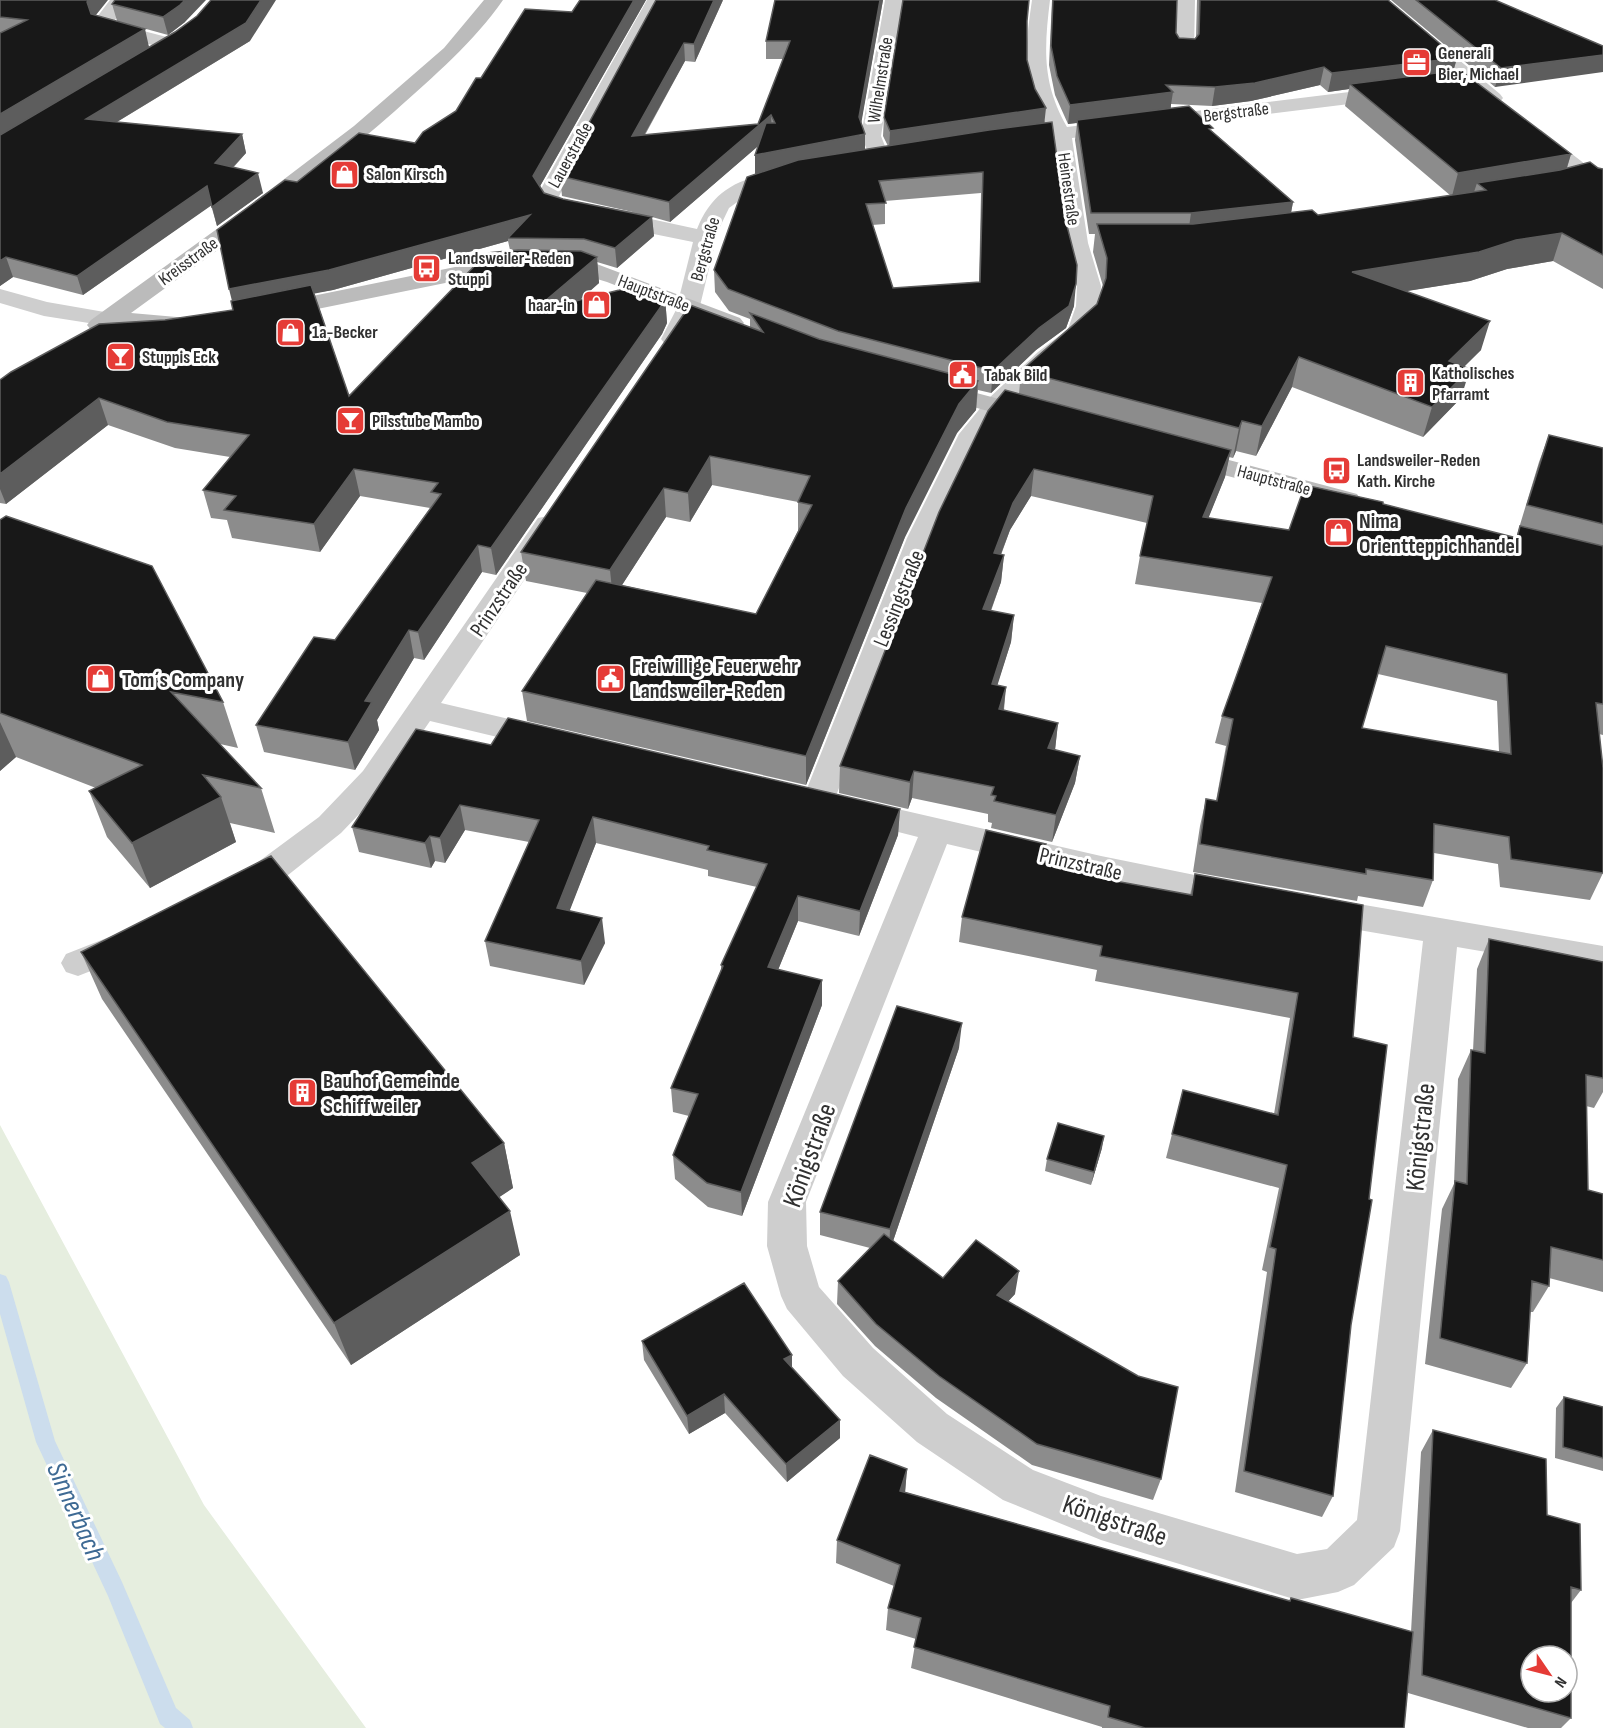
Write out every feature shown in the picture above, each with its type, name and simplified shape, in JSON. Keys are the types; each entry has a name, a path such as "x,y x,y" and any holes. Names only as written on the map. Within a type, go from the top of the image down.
{"main road":[{"name":"Kreisstraße","path":"78,339 258,210 352,138 451,52 494,0"},
{"name":"Kreisstraße","path":"451,52 484,30 512,0"},
{"name":"Hauptstraße","path":"250,315 460,273 521,266 586,268 753,332"},
{"path":"108,319 147,323 207,321"},
{"path":"918,384 1052,421"},
{"name":"Hauptstraße","path":"1165,451 1369,505"}],"street":[{"path":"120,0 103,21 104,26 178,39 153,56"},
{"name":"Lauerstraße","path":"656,0 548,196 555,205 573,211 706,238"},
{"name":"Wilhelmstraße","path":"880,159 871,136 894,0"},
{"path":"1041,0 1036,39 1037,70 1044,104 1061,134"},
{"path":"1185,51 1186,0"},
{"path":"1376,0 1506,110"},
{"path":"1450,85 1474,82"},
{"name":"Bergstraße","path":"987,142 1415,90"},
{"path":"1522,123 1592,182"},
{"name":"Heinestraße","path":"996,405 1047,357 1079,332 1088,306 1089,286 1077,243 1061,134"},
{"path":"856,163 901,155"},
{"name":"Bergstraße","path":"689,307 715,211 729,195 754,184 810,171"},
{"name":"Heinestraße","path":"1077,243 1099,243"},
{"path":"0,296 44,309 108,319"},
{"path":"662,355 676,335 689,307"},
{"name":"Lessingstraße","path":"806,798 921,538 972,434 996,405"},
{"name":"Prinzstraße","path":"214,902 266,874 330,825 374,779 563,503"},
{"path":"423,709 574,744"},
{"name":"Prinzstraße","path":"806,798 1101,868 1441,932 1603,958"},
{"name":"Königstraße","path":"937,829 787,1202 787,1246 801,1296 858,1362 932,1428 1018,1485 1101,1518 1297,1577 1338,1569 1378,1531 1441,932"},
{"path":"78,963 151,933"}],"green space":[{"path":"0,1125 204,1505 366,1728 0,1728"}],"building":[{"path":"0,0 89,0 87,2 91,14 145,29 0,114 0,33 27,20 0,17"},
{"path":"115,0 185,0 163,17 112,4"},
{"path":"211,0 261,0 246,23 86,119 242,134 215,163 258,173 212,207 207,186 77,276 6,257 0,261 0,135 175,32 197,16"},
{"path":"580,0 634,0 533,176 544,193 652,217 615,248 584,239 508,238 530,215 329,270 229,289 217,230 285,180 297,182 359,133 415,143 423,132 456,111 476,78 481,78 525,9 572,12"},
{"path":"656,0 714,0 694,44 684,43 632,136 758,124 790,41 766,41 775,0 880,0 859,117 865,134 755,155 766,123 775,123 771,115 669,202 560,176"},
{"path":"903,0 1029,0 1027,60 1035,89 1046,108 890,131 884,117"},
{"path":"1053,0 1177,0 1176,33 1179,38 1195,39 1199,34 1200,0 1388,0 1457,58 1332,73 1324,67 1255,83 1215,87 1166,85 1173,92 1070,105 1057,76 1051,46"},
{"path":"1416,0 1495,0 1603,46 1603,55 1501,68"},
{"path":"1460,70 1571,154 1458,173 1350,84"},
{"path":"1189,106 1213,128 1209,129 1293,202 1191,213 1091,213 1077,120"},
{"path":"1052,122 1066,222 1077,265 1076,284 1069,306 1039,328 993,371 838,331 728,289 714,270 747,177 798,160","holes":["983,172 980,282 893,288 866,204 886,203 879,181"]},
{"path":"1590,162 1603,169 1603,255 1562,233 1516,240 1479,252 1352,272 1490,321 1449,361 1470,369 1432,407 1299,357 1262,426 1242,421 1239,428 1021,371 1097,304 1106,278 1107,258 1097,224 1193,224 1312,210 1318,215 1486,190 1477,183 1560,170"},
{"path":"518,250 581,251 597,257 532,312 635,286 665,297 660,308 491,548 478,545 418,632 409,630 365,701 372,702 348,742 256,725 314,637 335,640 441,494 431,492 438,483 354,469 314,524 224,510 236,496 203,490 249,435 167,422 99,398 0,474 0,380 99,324 165,320 233,310 231,301 311,285 349,396 487,253"},
{"path":"690,305 763,332 750,313 819,339 978,381 959,404 906,508 806,756 522,691 596,580 756,614 812,505 798,502 810,476 710,456 688,493 664,488 610,570 521,552"},
{"path":"1005,390 1231,450 1203,517 1289,530 1305,485 1383,502 1383,504 1517,538 1520,526 1603,546 1603,704 1596,703 1603,768 1603,873 1511,859 1509,837 1434,824 1433,880 1366,869 1366,874 1200,844 1206,799 1217,801 1233,719 1222,716 1272,577 1140,556 1153,496 1034,469 1013,503 994,553 1004,555 983,609 1014,615 992,684 1006,687 999,709 1058,723 1048,748 1080,756 1056,815 994,801 996,796 991,795 994,787 914,771 910,782 840,766 939,512 988,411","holes":["1386,646 1507,674 1511,754 1362,728"]},
{"path":"1549,435 1603,448 1603,524 1527,505"},
{"name":"Tom´s Company","path":"6,516 152,566 223,702 171,692 261,788 203,775 221,797 132,843 89,791 142,765 0,713 0,520"},
{"path":"508,718 900,809 860,911 798,896 768,967 822,980 741,1192 707,1183 673,1155 698,1094 671,1088 723,966 721,965 767,864 707,850 709,846 593,817 557,908 602,918 581,961 485,941 539,820 460,805 440,838 430,836 425,843 352,827 416,729 491,745"},
{"path":"986,830 1046,844 1039,861 1116,877 1115,881 1192,895 1195,874 1363,905 1353,1037 1387,1045 1369,1199 1372,1200 1351,1325 1333,1496 1244,1471 1276,1249 1270,1247 1287,1165 1172,1134 1183,1090 1278,1115 1298,993 1100,956 1102,946 962,917"},
{"name":"Bauhof Gemeinde Schiffweiler","path":"271,856 504,1143 472,1163 510,1211 334,1323 81,952"},
{"path":"1489,939 1603,962 1603,1078 1586,1075 1588,1190 1603,1194 1603,1260 1551,1247 1549,1286 1532,1281 1527,1363 1440,1338 1455,1181 1467,1184 1471,1050 1485,1053"},
{"path":"897,1006 962,1023 890,1229 820,1212"},
{"path":"1058,1123 1104,1136 1094,1172 1047,1159"},
{"path":"884,1234 943,1278 976,1240 1019,1271 997,1295 1138,1376 1178,1387 1161,1479 1037,1444 939,1376 876,1324 838,1281"},
{"path":"744,1283 792,1355 784,1359 840,1420 786,1464 724,1394 687,1416 642,1341"},
{"path":"1564,1397 1603,1407 1603,1458 1563,1447"},
{"path":"1433,1430 1546,1459 1547,1515 1580,1524 1581,1590 1571,1587 1571,1644 1519,1644 1519,1703 1422,1675"},
{"path":"870,1455 907,1469 900,1491 1290,1601 1291,1598 1413,1632 1404,1728 1145,1728 1108,1717 1110,1706 914,1647 921,1618 888,1608 900,1565 837,1540"},
{"path":"1522,1704 1571,1704 1571,1718"}],"waterway":[{"name":"Sinnerbach","path":"0,1282 46,1442 115,1589 168,1716 182,1728"}],"place":[{"name":"Generali Bier, Michael","path":"1417,63"},
{"name":"Salon Kirsch","path":"345,174"},
{"name":"Landsweiler-Reden Stuppi","path":"427,268"},
{"name":"haar-in","path":"596,305"},
{"name":"1a-Becker","path":"291,332"},
{"name":"Stuppis Eck","path":"121,357"},
{"name":"Tabak Bild","path":"963,375"},
{"name":"Katholisches Pfarramt","path":"1411,383"},
{"name":"Pilsstube Mambo","path":"351,421"},
{"name":"Landsweiler-Reden Kath. Kirche","path":"1336,470"},
{"name":"Nima Orientteppichhandel","path":"1338,533"},
{"name":"Freiwillige Feuerwehr Landsweiler-Reden","path":"611,678"},
{"name":"Tom´s Company","path":"101,679"},
{"name":"Bauhof Gemeinde Schiffweiler","path":"302,1093"}]}
